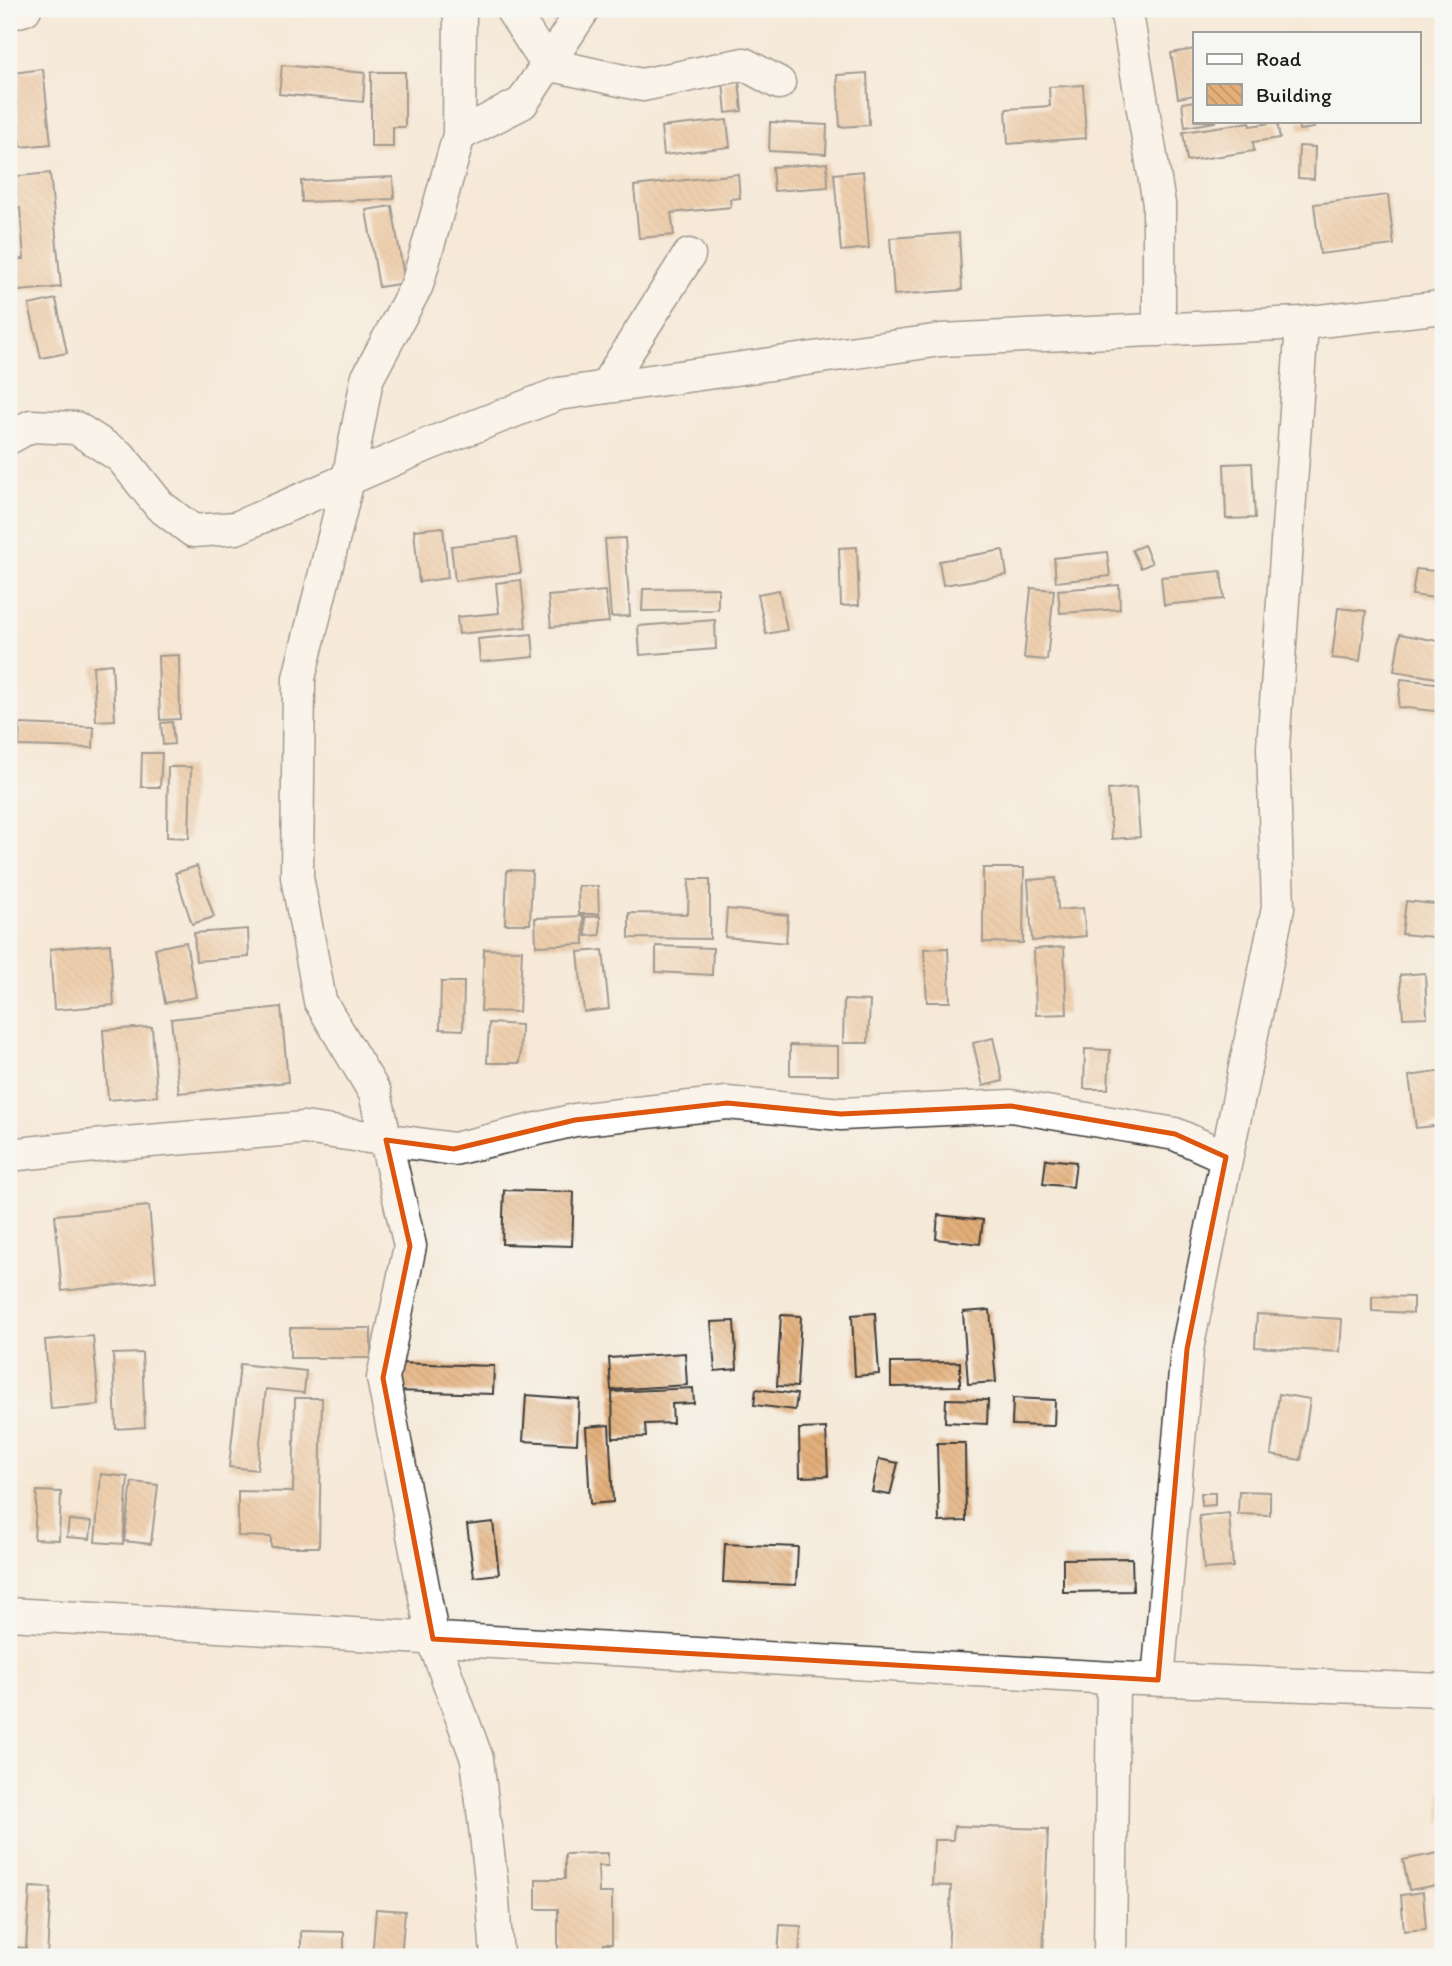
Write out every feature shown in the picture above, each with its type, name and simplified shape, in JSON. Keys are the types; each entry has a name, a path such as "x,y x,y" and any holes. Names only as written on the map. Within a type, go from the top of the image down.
{"street":[{"path":"9,14 25,9"},
{"path":"460,9 459,135 417,285 367,379 348,481 299,678 297,877 320,1001 375,1093 410,1246 383,1378 433,1639 477,1759 497,1957"},
{"path":"511,9 547,64 642,85 744,64 779,83"},
{"path":"459,135 522,103 584,9"},
{"path":"1124,9 1159,204 1159,330"},
{"path":"605,387 689,255"},
{"path":"9,438 31,426 76,428 121,457 160,506 193,531 236,528 429,444 558,394 941,340 1303,323 1443,307"},
{"path":"1158,1680 1187,1349 1278,908 1273,747 1303,323"},
{"path":"9,1155 304,1128 454,1149 575,1120 727,1103 841,1114 1012,1106 1175,1134 1226,1157"},
{"path":"9,1614 1113,1678 1443,1690"},
{"path":"1110,1957 1113,1678"}],"highlighted area":[{"path":"727,1103 841,1114 1011,1106 1175,1134 1226,1157 1187,1349 1158,1680 433,1639 383,1378 410,1246 386,1140 454,1149 575,1120"}],"building":[{"path":"1193,49 1193,95 1178,98 1171,53"},
{"path":"282,65 365,73 363,102 279,94"},
{"path":"43,69 51,144 21,147 13,73"},
{"path":"371,72 405,72 405,127 393,127 393,147 371,147"},
{"path":"867,73 869,125 840,127 837,75"},
{"path":"739,80 742,111 726,113 723,82"},
{"path":"1083,85 1086,138 1008,144 1006,109 1050,106 1049,87"},
{"path":"1193,101 1193,122 1215,122 1185,127 1182,103"},
{"path":"727,120 730,147 664,155 661,127"},
{"path":"770,122 827,125 826,154 769,151"},
{"path":"1250,122 1250,126 1277,122 1280,138 1253,142 1254,151 1187,161 1183,132"},
{"path":"1298,122 1313,122 1314,128 1299,130"},
{"path":"1299,146 1315,147 1314,179 1298,178"},
{"path":"827,163 828,187 774,191 772,167"},
{"path":"863,171 869,248 841,251 834,174"},
{"path":"50,173 61,287 9,292 9,260 24,259 20,208 9,209 9,177"},
{"path":"738,174 740,198 730,199 731,207 671,213 674,235 639,238 634,186"},
{"path":"393,177 394,199 302,202 301,181"},
{"path":"1388,195 1394,245 1320,254 1314,204"},
{"path":"392,206 405,283 379,287 366,210"},
{"path":"959,233 962,290 894,295 890,238"},
{"path":"56,299 67,353 41,358 29,305"},
{"path":"1252,463 1255,518 1226,519 1224,464"},
{"path":"443,527 448,578 419,582 414,530"},
{"path":"516,538 521,573 455,581 451,546"},
{"path":"625,538 630,616 611,617 605,539"},
{"path":"1144,545 1152,563 1141,568 1132,550"},
{"path":"857,547 859,605 841,606 839,548"},
{"path":"1003,550 1007,575 943,585 939,561"},
{"path":"1107,552 1110,576 1056,582 1054,558"},
{"path":"1416,569 1443,572 1443,599 1412,595"},
{"path":"1221,571 1224,599 1164,605 1161,577"},
{"path":"521,580 526,627 459,634 457,617 499,613 496,583"},
{"path":"1119,585 1120,609 1060,613 1058,590"},
{"path":"718,588 718,610 642,611 643,589"},
{"path":"1031,588 1054,590 1047,660 1024,658"},
{"path":"779,590 787,630 766,634 758,594"},
{"path":"605,591 609,622 551,627 548,596"},
{"path":"1338,608 1366,611 1360,661 1332,658"},
{"path":"715,620 716,649 640,655 638,626"},
{"path":"532,634 534,657 480,662 478,639"},
{"path":"1400,634 1443,642 1443,679 1394,671"},
{"path":"179,655 180,719 160,720 158,656"},
{"path":"112,664 115,720 96,721 93,666"},
{"path":"1401,679 1443,684 1443,712 1398,707"},
{"path":"172,722 174,744 163,745 161,723"},
{"path":"20,724 94,727 93,748 19,746"},
{"path":"142,753 162,753 160,787 141,787"},
{"path":"168,767 191,767 189,838 167,837"},
{"path":"1136,787 1140,837 1112,839 1108,790"},
{"path":"197,866 214,917 192,924 175,873"},
{"path":"983,868 1024,868 1023,943 983,942"},
{"path":"507,870 532,871 530,924 505,924"},
{"path":"1056,878 1058,910 1083,908 1086,936 1032,941 1028,880"},
{"path":"689,879 710,879 710,939 629,938 629,913 688,914"},
{"path":"578,886 598,886 599,914 579,914"},
{"path":"1406,901 1443,905 1443,938 1402,934"},
{"path":"727,909 788,915 786,943 725,937"},
{"path":"583,916 584,944 536,946 535,918"},
{"path":"600,916 600,935 586,936 585,917"},
{"path":"248,929 249,957 196,961 194,933"},
{"path":"186,942 196,997 165,1003 155,948"},
{"path":"110,944 114,1005 54,1010 50,949"},
{"path":"656,946 713,948 712,975 656,972"},
{"path":"1064,947 1067,1014 1036,1015 1034,949"},
{"path":"948,948 950,1002 927,1002 924,949"},
{"path":"484,949 522,950 519,1012 481,1011"},
{"path":"603,950 609,1009 584,1012 578,952"},
{"path":"1425,973 1427,1017 1403,1018 1400,975"},
{"path":"441,982 464,982 463,1030 440,1029"},
{"path":"844,1000 870,1001 868,1043 843,1043"},
{"path":"281,1007 288,1082 179,1093 171,1019"},
{"path":"489,1023 521,1025 520,1063 487,1063"},
{"path":"152,1027 157,1096 108,1100 103,1030"},
{"path":"993,1038 1003,1081 983,1086 973,1043"},
{"path":"790,1045 838,1046 838,1075 790,1075"},
{"path":"1085,1049 1110,1050 1108,1089 1084,1089"},
{"path":"1443,1071 1443,1125 1416,1128 1409,1076"},
{"path":"1046,1159 1076,1162 1073,1187 1043,1184"},
{"path":"504,1190 574,1192 572,1246 502,1244"},
{"path":"149,1206 156,1281 62,1291 55,1215"},
{"path":"938,1215 983,1220 980,1244 936,1239"},
{"path":"1372,1296 1413,1297 1413,1313 1372,1311"},
{"path":"990,1310 996,1382 968,1384 963,1312"},
{"path":"875,1313 879,1374 855,1376 852,1315"},
{"path":"1257,1314 1342,1319 1340,1352 1255,1347"},
{"path":"781,1315 801,1316 797,1387 777,1386"},
{"path":"734,1321 737,1369 715,1371 711,1322"},
{"path":"290,1328 371,1328 371,1358 290,1358"},
{"path":"93,1336 99,1405 51,1409 45,1340"},
{"path":"142,1353 145,1427 116,1429 113,1354"},
{"path":"685,1353 687,1385 611,1390 609,1358"},
{"path":"960,1362 960,1386 891,1387 891,1363"},
{"path":"396,1363 494,1366 493,1394 395,1391"},
{"path":"240,1364 306,1371 304,1393 266,1389 257,1470 229,1467"},
{"path":"693,1388 694,1403 672,1404 673,1423 645,1424 646,1437 613,1438 612,1392"},
{"path":"756,1389 797,1394 795,1410 754,1405"},
{"path":"1279,1394 1310,1399 1301,1460 1271,1455"},
{"path":"526,1395 579,1399 577,1444 523,1441"},
{"path":"295,1398 322,1398 319,1547 271,1547 271,1537 238,1536 238,1491 293,1492"},
{"path":"1013,1398 1055,1400 1054,1426 1012,1425"},
{"path":"946,1399 988,1400 987,1424 945,1422"},
{"path":"609,1425 613,1502 590,1504 586,1427"},
{"path":"826,1428 828,1476 800,1477 799,1429"},
{"path":"937,1443 965,1443 966,1521 939,1522"},
{"path":"879,1459 898,1463 890,1495 872,1492"},
{"path":"101,1474 128,1477 123,1544 95,1542"},
{"path":"132,1482 158,1485 151,1544 124,1541"},
{"path":"37,1491 61,1492 59,1540 34,1539"},
{"path":"1239,1491 1270,1492 1270,1515 1238,1514"},
{"path":"1201,1493 1215,1493 1215,1505 1202,1506"},
{"path":"1229,1513 1233,1567 1204,1569 1199,1516"},
{"path":"69,1520 92,1522 90,1539 67,1537"},
{"path":"493,1522 499,1574 474,1577 467,1525"},
{"path":"725,1544 798,1547 796,1585 723,1582"},
{"path":"1132,1558 1133,1591 1063,1592 1063,1559"},
{"path":"1443,1791 1443,1822 1440,1822"},
{"path":"954,1826 1048,1829 1043,1957 948,1957 951,1886 932,1885 934,1840 953,1840"},
{"path":"1443,1852 1443,1884 1409,1890 1403,1860"},
{"path":"608,1853 608,1866 598,1866 599,1893 612,1893 612,1944 604,1944 604,1957 558,1957 558,1909 536,1909 536,1879 565,1879 565,1854"},
{"path":"30,1887 51,1888 47,1957 9,1957 9,1947 26,1948"},
{"path":"1423,1892 1426,1929 1404,1931 1401,1895"},
{"path":"376,1909 405,1911 401,1957 372,1957"},
{"path":"780,1925 801,1926 799,1957 778,1957"},
{"path":"301,1931 344,1932 344,1957 301,1957"}]}
